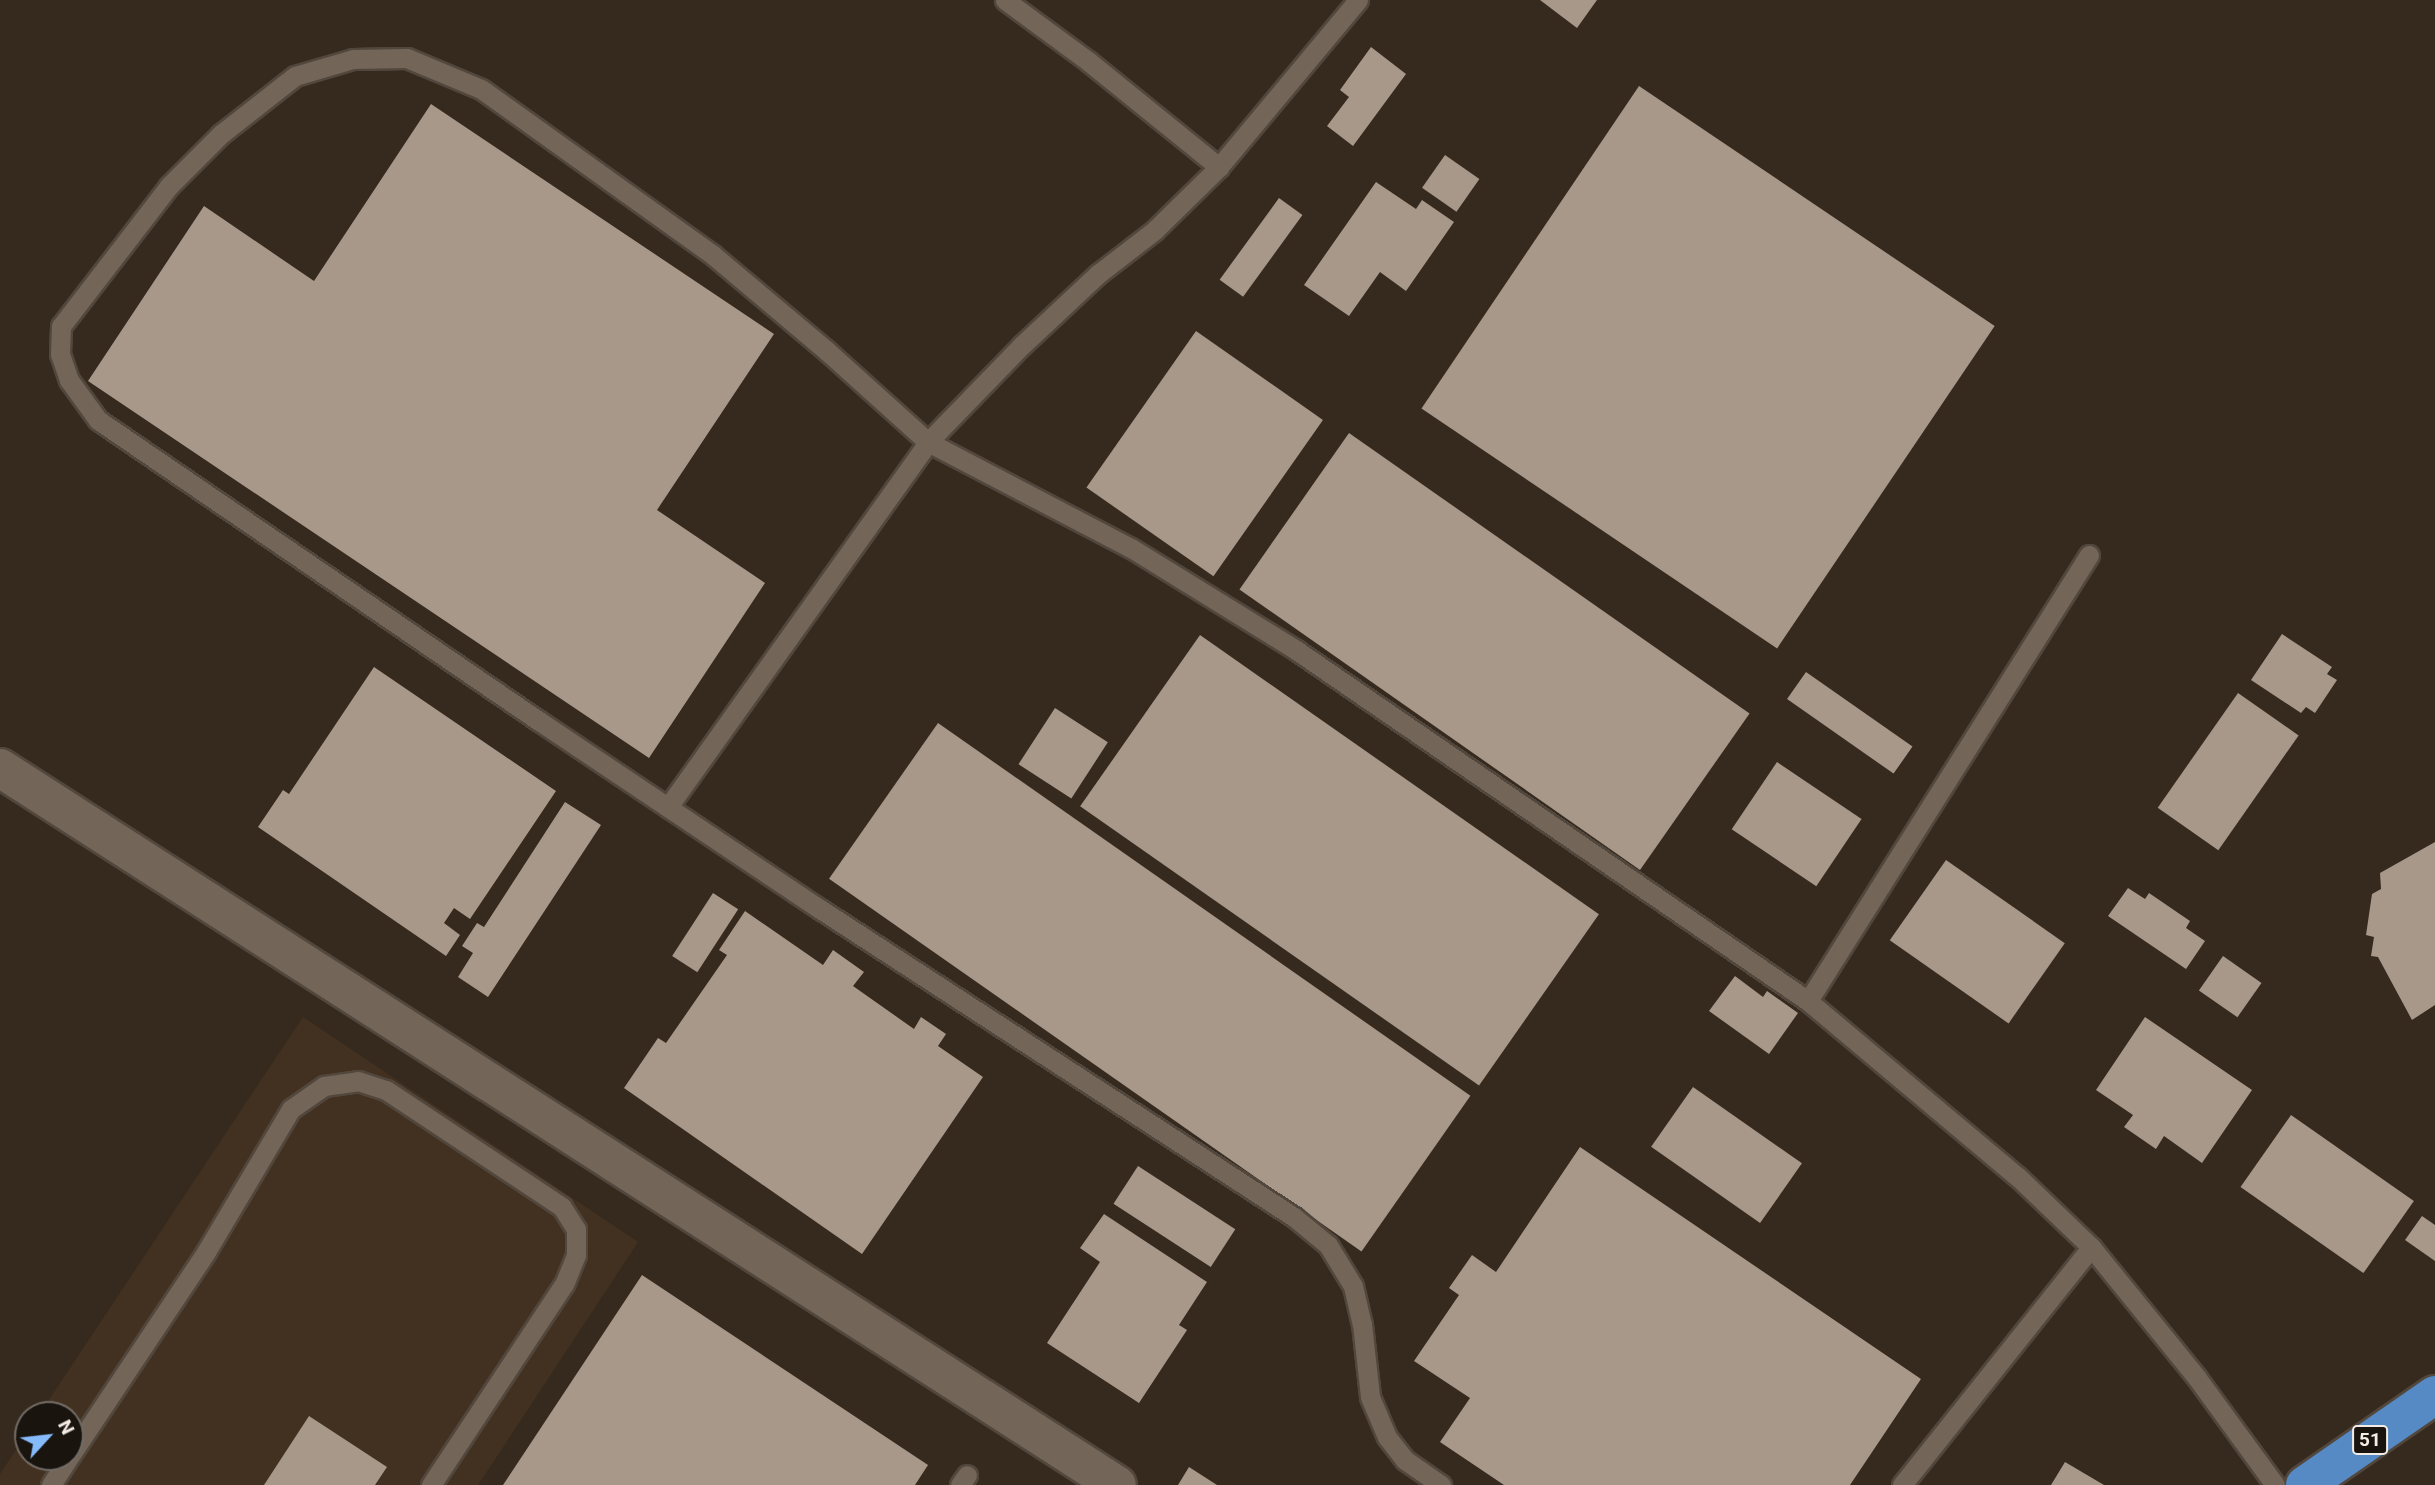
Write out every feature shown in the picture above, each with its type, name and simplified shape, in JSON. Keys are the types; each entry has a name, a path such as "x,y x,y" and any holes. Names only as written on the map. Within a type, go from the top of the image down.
{"highway":[{"name":"51","path":"2305,1485 2435,1395"}],"street":[{"path":"0,768 1117,1485"}],"lane":[{"path":"1005,0 1088,61 1219,167"},
{"path":"668,807 928,442 1023,345 1098,274 1155,230 1219,167 1358,0"},
{"path":"1440,1485 1405,1460 1387,1437 1370,1397 1363,1324 1353,1286 1328,1245 1294,1217 668,807 98,420 69,380 60,354 61,326 169,186 221,134 295,76 353,58 407,58 481,89 713,255 827,351 928,442 1131,548 1296,650 1808,1001 2018,1177 2091,1247 2197,1378 2275,1485"},
{"path":"1808,1001 2089,555"},
{"path":"84,1436 206,1252 291,1109 324,1086 358,1081 386,1090 562,1207 576,1229 576,1255 564,1284 431,1485"},
{"path":"1902,1485 2091,1247"}],"shaded area":[{"path":"303,1017 638,1242 478,1485 0,1485 0,1474 14,1453 14,1471 84,1471 84,1401 48,1401"}],"building":[{"path":"1540,0 1597,0 1577,28"},
{"path":"1371,47 1406,74 1353,146 1327,126 1349,97 1340,90"},
{"path":"1639,86 1995,326 1777,648 1421,408"},
{"path":"431,104 774,334 657,510 765,583 649,758 88,381 204,206 314,281"},
{"path":"1445,155 1479,179 1456,212 1422,188"},
{"path":"1376,182 1416,209 1422,200 1454,222 1406,291 1380,272 1349,316 1304,285"},
{"path":"1279,198 1302,215 1243,297 1220,280"},
{"path":"1196,331 1323,420 1213,576 1086,487"},
{"path":"1349,433 1750,713 1640,870 1239,589"},
{"path":"2282,634 2332,667 2327,674 2337,680 2315,713 2306,707 2301,713 2251,680"},
{"path":"1200,635 1599,914 1479,1086 1080,806"},
{"path":"374,667 556,791 470,919 454,908 444,923 460,935 446,956 258,827 283,790 289,794"},
{"path":"1806,672 1912,747 1894,774 1787,699"},
{"path":"2238,693 2299,735 2218,850 2158,808"},
{"path":"1055,708 1108,742 1071,799 1019,764"},
{"path":"938,723 1470,1096 1361,1251 829,879"},
{"path":"1777,762 1862,819 1816,886 1732,829"},
{"path":"565,802 601,825 488,997 458,977 473,953 462,946 477,923 484,927"},
{"path":"2435,842 2435,1005 2412,1020 2378,957 2371,956 2374,937 2366,935 2372,894 2381,889 2380,873"},
{"path":"1946,860 2065,943 2009,1023 1890,940"},
{"path":"2128,888 2145,899 2149,893 2190,921 2186,928 2205,941 2186,969 2108,916"},
{"path":"713,893 738,909 697,972 672,956"},
{"path":"745,911 823,965 833,950 864,972 853,986 914,1029 921,1017 946,1034 938,1046 983,1077 862,1254 624,1088 658,1038 666,1043 727,955 719,950"},
{"path":"2223,956 2262,983 2237,1017 2199,990"},
{"path":"1735,976 1763,997 1767,991 1798,1013 1769,1054 1709,1011"},
{"path":"2145,1017 2252,1090 2202,1163 2164,1136 2156,1149 2124,1127 2133,1115 2096,1090"},
{"path":"1693,1087 1802,1163 1760,1223 1651,1147"},
{"path":"2291,1115 2414,1201 2363,1273 2241,1187"},
{"path":"1580,1147 1921,1379 1850,1485 1504,1485 1440,1442 1470,1398 1414,1361 1459,1295 1449,1288 1472,1255 1496,1272"},
{"path":"1138,1166 1235,1229 1211,1267 1113,1204"},
{"path":"1104,1214 1207,1282 1179,1325 1187,1330 1139,1403 1047,1343 1100,1262 1080,1248"},
{"path":"2422,1216 2435,1225 2435,1261 2405,1240"},
{"path":"642,1275 928,1465 915,1485 503,1485"},
{"path":"309,1416 387,1467 375,1485 264,1485"},
{"path":"2065,1462 2104,1485 2051,1485"},
{"path":"1189,1467 1217,1485 1178,1485"}]}
